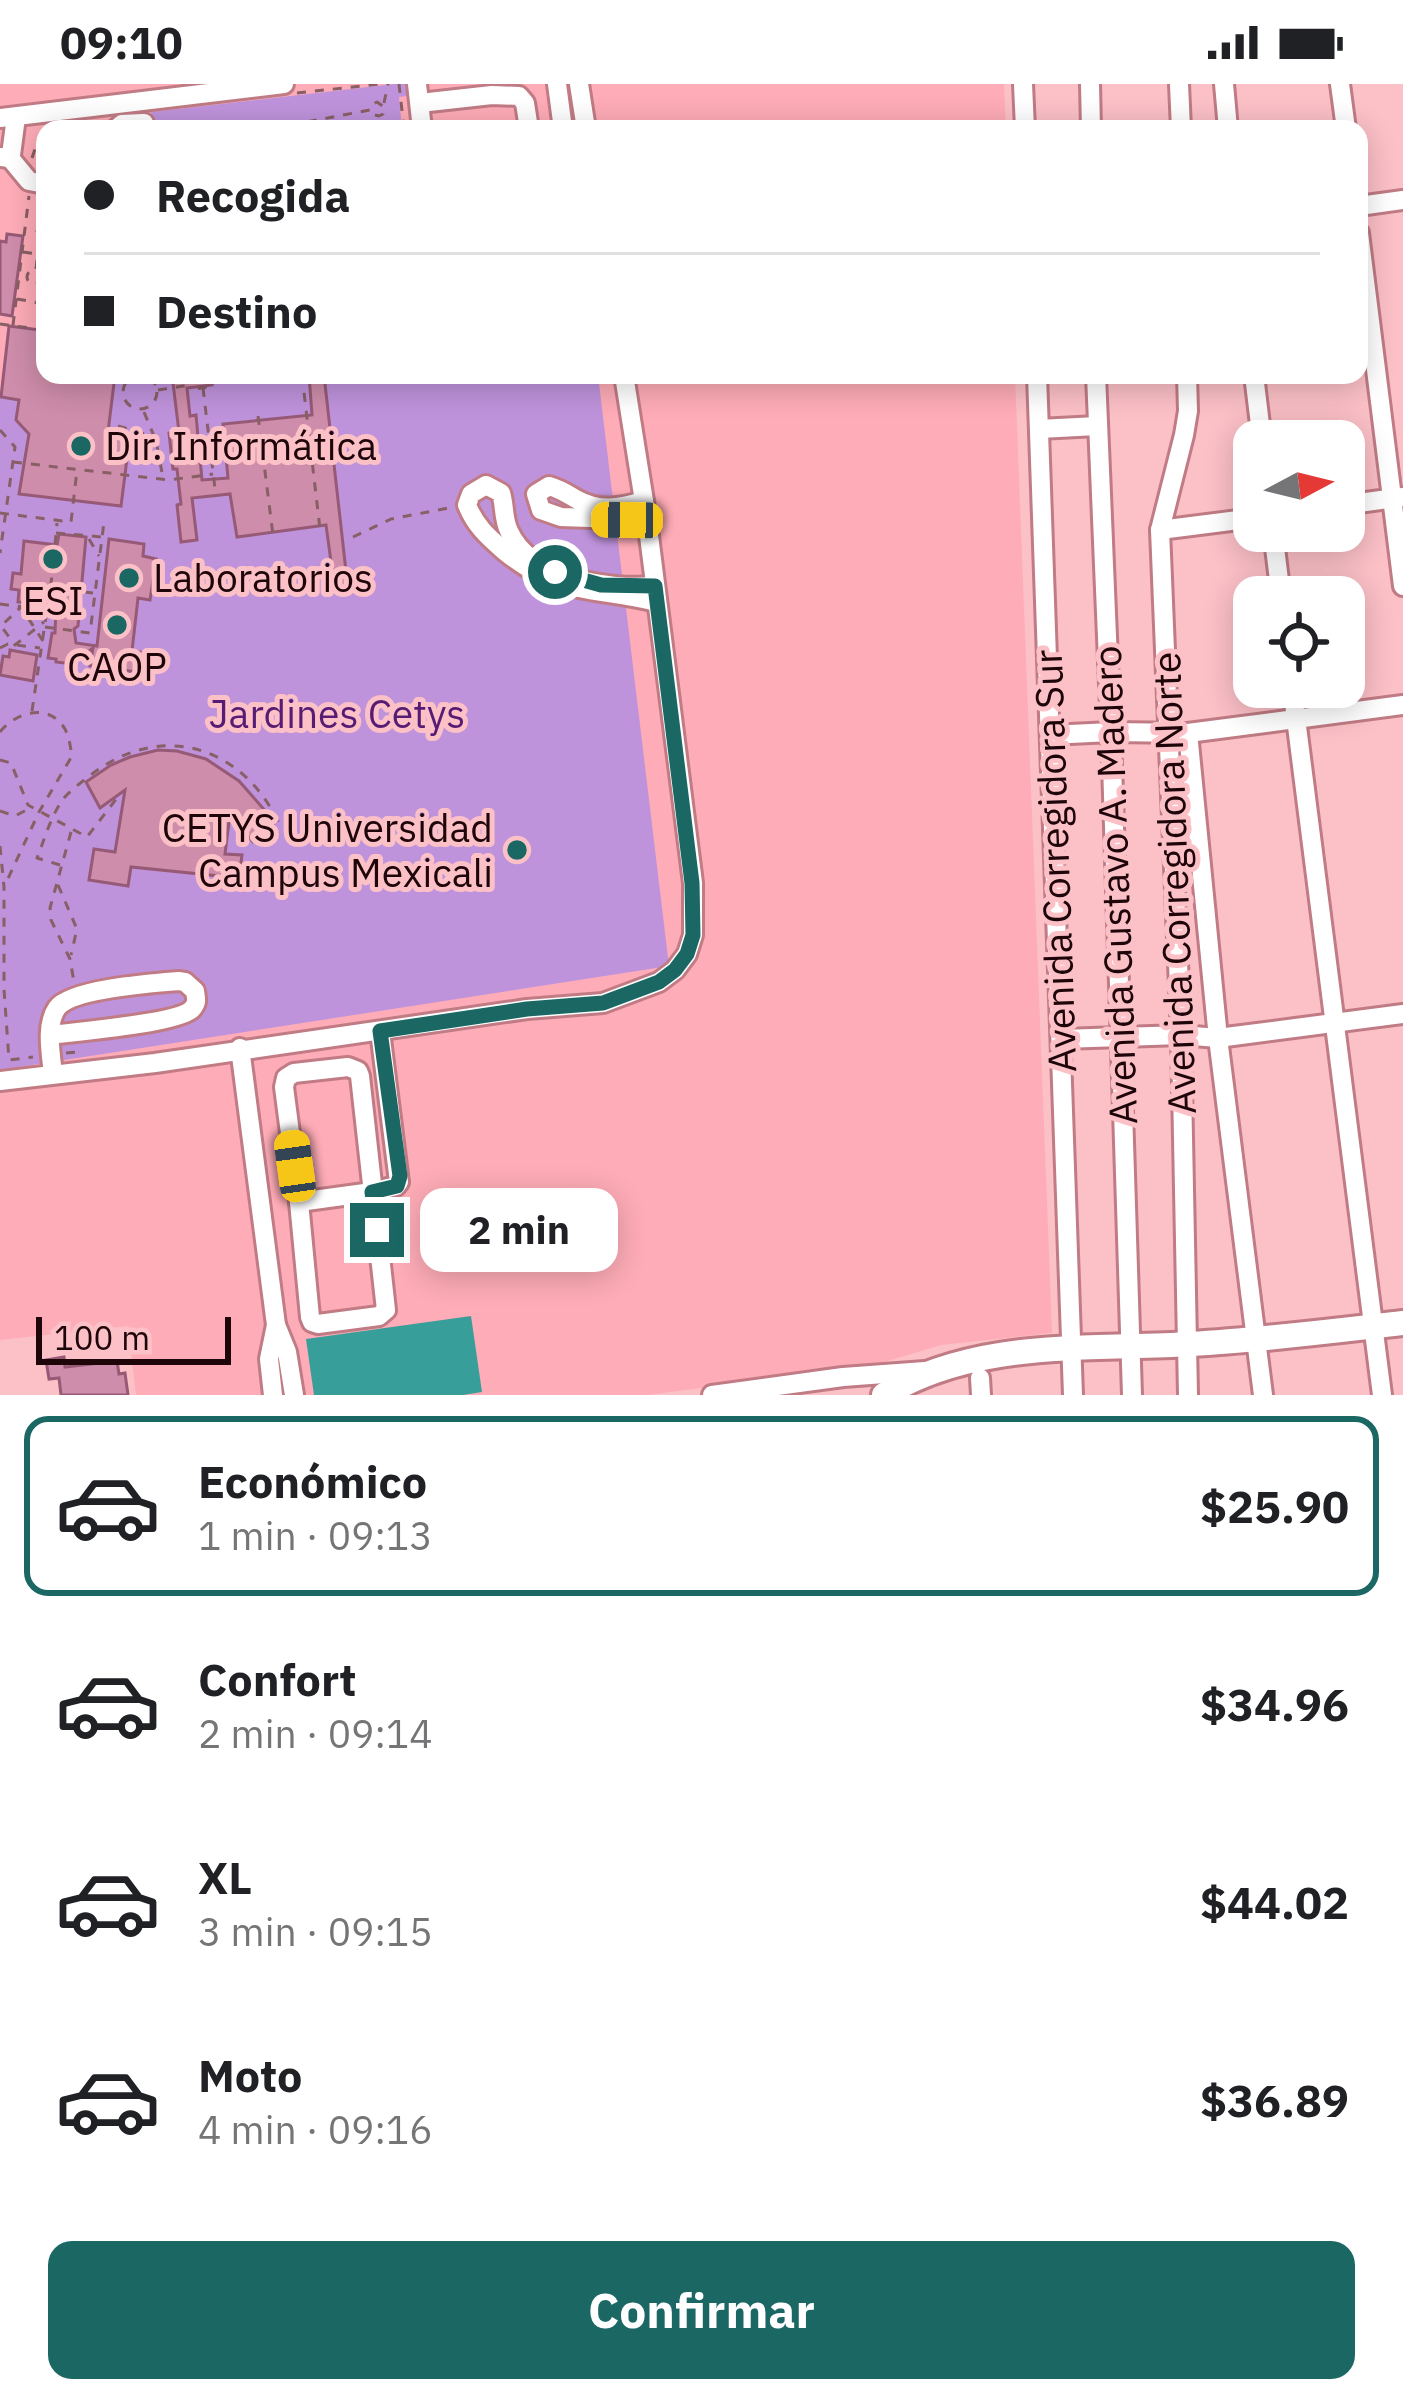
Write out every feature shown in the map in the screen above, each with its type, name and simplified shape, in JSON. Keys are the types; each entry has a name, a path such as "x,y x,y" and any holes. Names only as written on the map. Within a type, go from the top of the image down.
{"main road":[{"path":"884,1395 930,1371 997,1355 1072,1347 1256,1340 1403,1323"}],"street":[{"path":"35,183 5,158 8,118 284,84"},
{"path":"556,84 562,120"},
{"path":"579,84 585,120"},
{"path":"1023,84 1025,120"},
{"path":"1090,84 1091,120"},
{"path":"1179,84 1180,120"},
{"path":"1224,84 1227,120"},
{"path":"1340,84 1345,120"},
{"path":"418,94 519,96 528,120"},
{"path":"145,120 147,102"},
{"path":"1368,205 1403,200"},
{"path":"1368,294 1398,498 1403,586"},
{"path":"0,1081 527,1009 603,1003 659,982 675,970 693,935 692,883 625,384"},
{"name":"Avenida Corregidora Sur","path":"1037,384 1073,1395"},
{"name":"Avenida Gustavo A. Madero","path":"1096,384 1132,1395"},
{"name":"Avenida Corregidora Norte","path":"1187,384 1184,435 1160,530 1179,733 1188,1395"},
{"path":"1255,384 1259,420"},
{"path":"1039,428 1097,426"},
{"path":"549,486 589,506 645,511 561,518 541,510 536,494 549,486"},
{"path":"478,487 501,493 508,530 530,557 555,572 656,594 574,588 535,574 473,520 467,505 471,494 478,487"},
{"path":"1365,502 1398,498"},
{"path":"1160,530 1233,521"},
{"path":"1050,735 1179,733 1403,705"},
{"path":"1295,708 1382,1395"},
{"path":"1179,733 1263,1395"},
{"path":"50,1035 170,1019 191,1010 195,991 178,981 79,995 62,1002 50,1035 53,1074"},
{"path":"1062,1040 1218,1038 1403,1014"},
{"path":"150,1022 155,1063"},
{"path":"299,1202 397,1186 400,1176 380,1031"},
{"path":"316,1041 320,1070"},
{"path":"240,1048 276,1325 293,1387 272,1388 268,1358 276,1325"},
{"path":"320,1070 358,1070 386,1310 379,1316 318,1324 310,1318 284,1087 286,1078 294,1073 320,1070"},
{"path":"712,1395 930,1371"}],"path":[{"path":"370,110 379,116 384,112 388,84"},
{"path":"399,84 403,120"},
{"path":"313,120 370,110 375,103 383,105"},
{"path":"13,326 35,183 36,143"},
{"path":"26,223 35,224 36,231"},
{"path":"22,252 36,254"},
{"path":"19,275 36,270"},
{"path":"28,276 29,282 36,283"},
{"path":"16,299 36,302"},
{"path":"0,324 36,329"},
{"path":"125,384 124,400 132,408 143,409 152,404 153,384"},
{"path":"156,390 214,384"},
{"path":"303,384 320,529"},
{"path":"202,388 216,497"},
{"path":"143,409 163,480"},
{"path":"258,416 273,535"},
{"path":"118,426 154,436"},
{"path":"0,430 15,447 0,553"},
{"path":"13,463 163,480 213,474"},
{"path":"3,514 70,522 77,470"},
{"path":"352,538 391,520 467,505"},
{"path":"56,544 58,521"},
{"path":"15,645 45,624 90,633 104,522"},
{"path":"56,533 102,537"},
{"path":"87,536 100,558"},
{"path":"32,713 52,576"},
{"path":"50,588 95,593"},
{"path":"0,604 47,607 69,590"},
{"path":"21,607 43,641"},
{"path":"15,645 1,626 21,607"},
{"path":"0,648 8,644 41,648"},
{"path":"0,732 20,715 39,712 63,726 72,756 2,887"},
{"path":"60,865 38,858 63,800 107,763 141,748 170,744 209,752 264,796 282,830"},
{"path":"0,760 11,763 28,805 87,837 120,794"},
{"path":"0,811 15,816 32,807"},
{"path":"71,830 50,908 70,959 75,989"},
{"path":"0,846 2,990 9,1060"},
{"path":"57,884 77,929 70,959"}],"shaded area":[{"name":"CETYS Universidad Campus Mexicali","path":"0,84 1004,84 1006,120 36,120 36,384 1015,384 1052,1333 941,1345 871,1366 647,1395 136,1395 128,1326 0,1340"}],"green space":[{"path":"394,84 420,84 422,94 399,97 401,120 150,120 151,112"},
{"name":"Jardines Cetys","path":"115,384 599,384 669,966 0,1070 0,397 19,400 16,420 29,434 20,494 120,505 130,436 109,432"}],"water":[{"path":"471,1316 482,1392 314,1395 306,1339"}],"building":[{"path":"7,234 23,236 12,316 0,314 0,241 6,242"},
{"path":"9,326 36,329 36,384 114,384 108,432 130,435 121,506 19,494 29,434 16,420 19,400 1,397"},
{"path":"173,384 212,384 187,388 190,416 196,415 202,480 228,478 223,424 312,415 310,384 325,384 348,589 335,591 326,525 237,537 230,494 192,498 197,540 181,542 177,505 181,504 169,433 179,432"},
{"path":"59,534 86,537 76,643 97,646 109,539 144,544 143,556 156,559 150,600 138,598 132,651 140,652 137,672 90,666 93,648 72,664 48,658 56,606 18,602 19,590 11,589 13,573 21,574 24,541 57,545"},
{"path":"10,650 37,655 33,681 0,675 3,656 9,657"},
{"path":"158,750 206,759 239,781 268,814 277,832 253,842 230,814 225,854 242,855 239,878 131,867 128,886 89,880 94,849 115,852 125,790 100,808 86,782 111,765"},
{"path":"64,1357 65,1367 117,1361 119,1374 125,1373 128,1395 61,1395 59,1378 49,1379 46,1360"}],"place":[{"name":"Dir. Informática","path":"81,446"},
{"name":"ESI","path":"53,559"},
{"name":"Laboratorios","path":"129,578"},
{"name":"CAOP","path":"117,625"},
{"name":"CETYS Universidad Campus Mexicali","path":"517,850"}],"route":[{"path":"377,1230 372,1192 397,1186 400,1176 380,1031 603,1003 641,991 675,970 693,935 692,883 655,586 601,585 555,572"}]}
